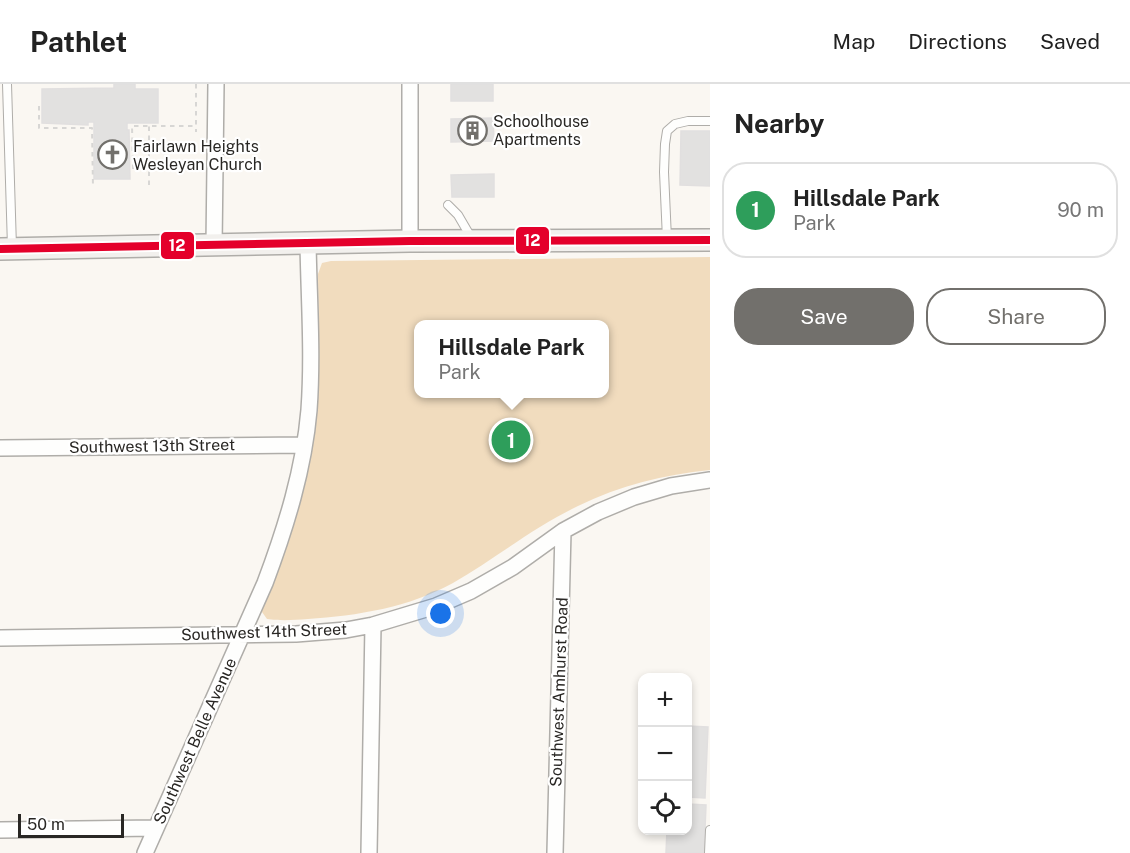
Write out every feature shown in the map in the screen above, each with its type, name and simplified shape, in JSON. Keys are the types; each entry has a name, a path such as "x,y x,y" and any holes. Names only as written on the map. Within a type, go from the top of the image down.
{"main road":[{"path":"6,249 472,240 710,240"}],"street":[{"path":"214,246 216,84"},
{"path":"410,84 410,241"},
{"name":"Southwest Belle Avenue","path":"145,853 265,583 295,492 304,445 310,378 308,244"},
{"name":"Southwest 13th Street","path":"0,448 304,445"},
{"name":"Southwest 14th Street","path":"0,638 317,633 374,625 436,606 471,591 513,567 563,531 598,512 634,497 671,486 710,480"},
{"name":"Southwest Amhurst Road","path":"555,853 563,531"},
{"path":"369,853 374,625"},
{"path":"0,830 156,828"}],"lane":[{"path":"6,249 7,84"},
{"path":"667,240 664,172 664,144 667,131 675,124 710,121"},
{"path":"448,205 458,215 472,240"},
{"path":"709,853 710,830"}],"path":[{"path":"196,84 196,132"},
{"path":"39,106 39,128 92,128 93,187"},
{"path":"133,169 132,126 196,126"},
{"path":"149,126 149,185"}],"shaded area":[{"path":"710,257 710,470 642,482 594,499 546,523 453,583 419,598 383,609 327,618 267,619 262,612 262,605 296,515 309,458 317,379 318,274 322,263 331,261"}],"building":[{"name":"Fairlawn Heights Wesleyan Church","path":"114,84 135,84 135,89 158,89 158,123 127,123 130,179 94,179 94,122 88,122 88,125 42,123 42,89 114,88"},
{"name":"Schoolhouse Apartments","path":"451,84 493,84 493,101 451,101"},
{"name":"Schoolhouse Apartments","path":"493,118 494,141 451,142 451,119"},
{"path":"681,131 710,131 710,186 680,185"},
{"name":"Schoolhouse Apartments","path":"494,174 494,197 452,197 451,175"},
{"path":"692,726 708,727 705,798 692,797"},
{"path":"692,804 706,805 704,853 666,853 667,835 692,835"}],"transit line":[{"name":"12","path":"0,249 410,241 710,240"}],"place":[{"name":"Schoolhouse Apartments","path":"472,130"},
{"name":"Fairlawn Heights Wesleyan Church","path":"112,155"},
{"name":"Hillsdale Park","path":"511,440"}]}
